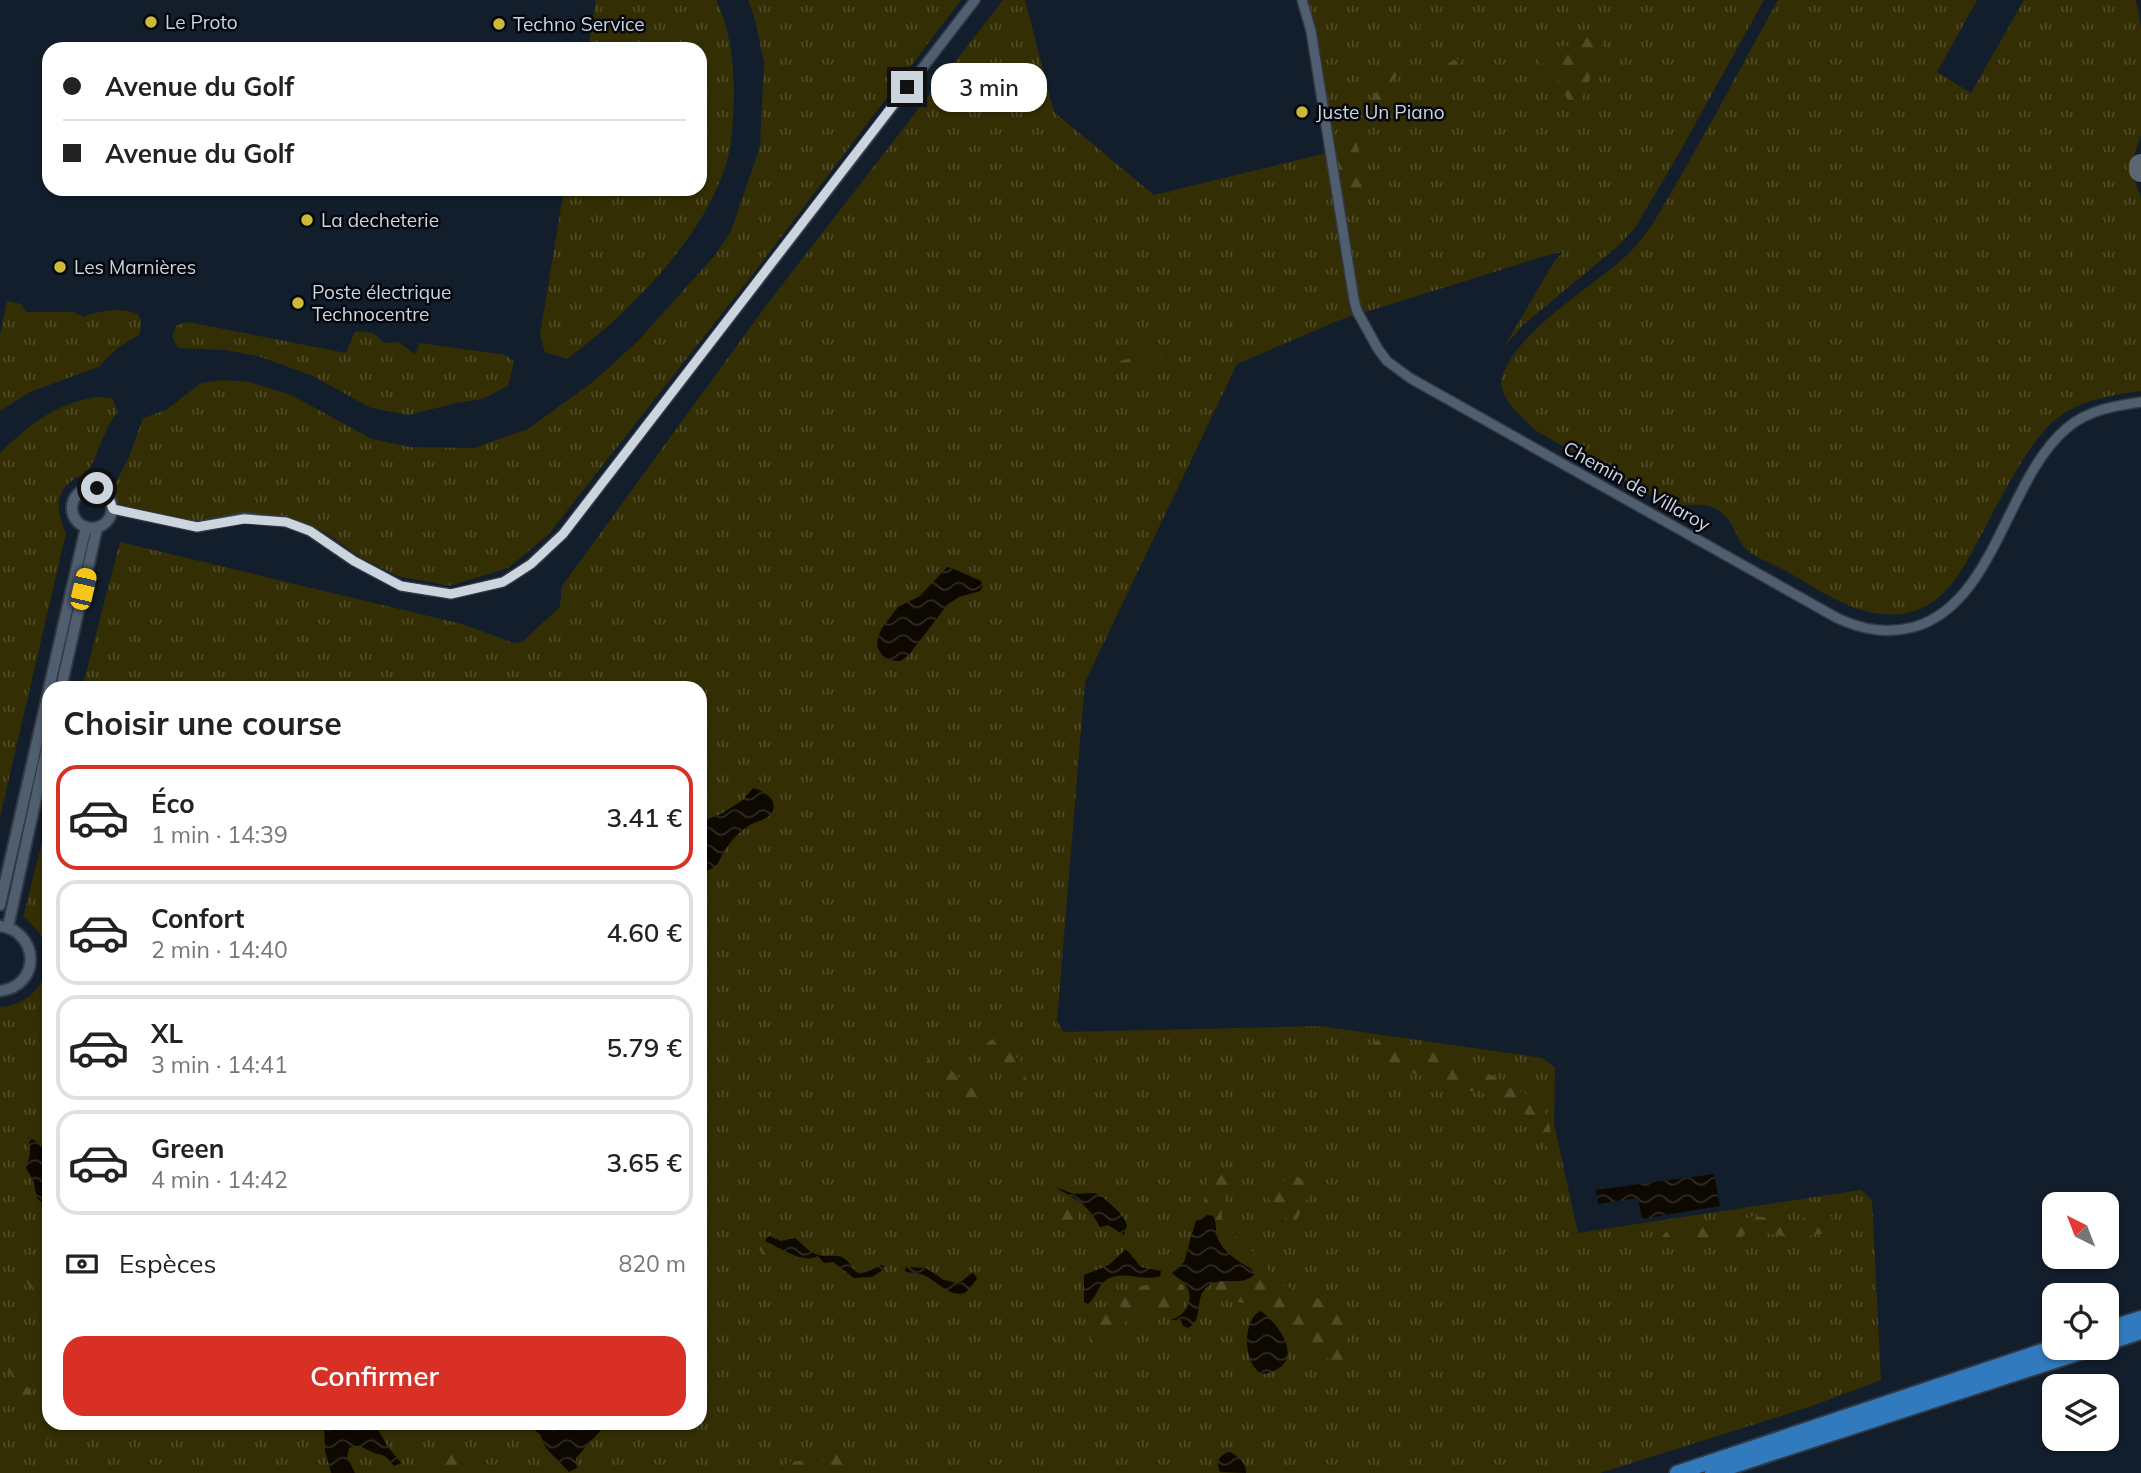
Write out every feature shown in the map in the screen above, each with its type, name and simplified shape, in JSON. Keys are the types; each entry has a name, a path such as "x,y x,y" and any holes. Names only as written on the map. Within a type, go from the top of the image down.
{"main road":[{"path":"2119,1325 2141,1318"},
{"path":"2119,1339 2141,1332"},
{"path":"1677,1473 2042,1351"},
{"path":"1712,1473 2057,1360"}],"street":[{"path":"113,509 197,527 244,519 286,522 310,531 354,561 401,586 451,594 503,582 531,564 563,534 975,0"},
{"name":"Chemin de Villaroy","path":"1302,0 1311,31 1357,312 1387,361 1410,378 1837,618 1866,629 1895,631 1920,625 1943,613 1961,598 2050,445 2076,421 2103,409 2141,402"},
{"path":"97,488 104,491 112,502 113,509 105,524 92,527 75,519 72,507 77,495 83,490 97,488"},
{"path":"62,681 92,527"},
{"path":"51,681 92,527"},
{"path":"0,905 42,719"},
{"path":"0,991 17,985 31,965 29,947 24,938 4,927 42,767"}],"green space":[{"path":"596,0 716,0 725,22 732,58 733,124 729,153 712,199 679,251 636,300 567,359 545,352 540,335 563,196 707,196 707,42 589,42"},
{"path":"748,0 961,0 753,274 548,535 508,568 449,586 398,576 360,557 326,533 292,518 254,515 186,522 120,507 113,488 129,457 143,418 166,410 201,383 223,380 249,382 291,395 372,439 410,447 474,448 528,429 594,381 638,341 715,255 731,231 760,147 764,63 755,19"},
{"path":"1003,0 1025,0 1054,112 1154,195 1334,151 1318,49 1307,0 1764,0 1635,228 1618,246 1523,325 1504,347 1554,262 1563,252 1337,321 1237,364 1085,682 1057,1021 1064,1032 1320,1026 1543,1058 1555,1068 1554,1124 1578,1233 1861,1190 1872,1200 1881,1380 1809,1407 1600,1473 0,1473 0,1007 17,1003 30,995 42,980 42,1430 707,1430 707,681 84,681 120,542 462,624 514,643 522,642 560,607 562,586 768,303"},
{"path":"1778,0 1977,0 1937,72 1971,93 2024,0 2136,0 2141,27 2141,135 2132,162 2133,176 2141,198 2141,391 2109,396 2079,405 2048,427 2023,460 1952,583 1934,601 1908,613 1872,613 1854,607 1761,559 1746,549 1727,518 1718,510 1706,505 1667,504 1538,432 1513,408 1501,384 1510,360 1523,343 1556,311 1626,256 1649,228"},
{"path":"1428,15 1432,18 1361,131 1357,145 1366,172 1359,194 1349,196 1341,191 1335,153"},
{"path":"1591,33 1602,35 1601,52 1581,101 1571,107 1553,69 1538,63 1540,50 1582,43"},
{"path":"1461,58 1459,73 1465,87 1457,92 1452,86 1455,76 1442,73 1442,69"},
{"path":"7,301 21,304 26,312 74,312 83,317 110,310 131,312 138,314 141,321 140,334 118,348 98,367 30,392 0,411 0,335"},
{"path":"188,322 346,353 355,331 373,333 385,343 398,342 415,354 420,343 506,355 514,362 508,386 482,399 409,415 371,408 313,376 258,356 225,350 178,348 172,336 177,325"},
{"path":"1162,350 1163,354 1158,360 1147,368 1126,370 1112,366 1113,363"},
{"path":"96,397 112,398 118,412 88,471 67,485 60,497 60,518 66,533 0,817 0,453 22,433 56,410"},
{"path":"42,842 42,939 23,917"},
{"path":"1003,1037 1012,1054 1020,1059 1029,1088 1015,1091 1009,1085 1001,1056 988,1051 987,1043"},
{"path":"1374,1041 1434,1051 1469,1065 1524,1093 1545,1112 1551,1132 1550,1153 1533,1118 1513,1109 1499,1108 1480,1091 1462,1091 1414,1073 1387,1070 1372,1054"},
{"path":"909,1053 949,1068 959,1078 981,1090 985,1095 981,1105 963,1099 936,1074 903,1066"},
{"path":"1218,1167 1231,1173 1222,1210 1223,1221 1229,1229 1284,1285 1349,1315 1346,1362 1326,1358 1312,1342 1297,1342 1257,1306 1215,1297 1212,1283 1233,1282 1247,1266 1225,1249 1216,1222 1200,1217 1196,1220 1204,1202 1207,1175"},
{"path":"1295,1176 1313,1183 1313,1186 1296,1222 1289,1222 1267,1197 1272,1190 1281,1190 1285,1180"},
{"path":"1044,1202 1072,1210 1080,1221 1070,1228 1036,1210"},
{"path":"1823,1213 1832,1217 1835,1231 1794,1237 1753,1229 1729,1246 1669,1241 1662,1236 1673,1225 1725,1225 1753,1216 1770,1218 1782,1226 1798,1224 1805,1216"},
{"path":"767,1242 796,1256 794,1264 782,1258 771,1260 763,1256 759,1248"},
{"path":"26,1266 33,1269 42,1283 42,1298 34,1292 23,1277"},
{"path":"1175,1281 1183,1285 1187,1297 1182,1307 1150,1310 1135,1316 1123,1326 1113,1343 1101,1351 1091,1344 1088,1332 1127,1290"},
{"path":"8,1357 12,1359 42,1413 42,1430 50,1430 50,1440 42,1437 4,1360"},
{"path":"430,1430 440,1430 454,1445 462,1473 435,1473 441,1450 437,1441 429,1434"},
{"path":"843,1448 854,1461 841,1471 789,1473 785,1467 787,1462 825,1460 835,1449"}],"water":[{"path":"947,567 981,581 983,586 980,591 959,597 948,604 908,656 900,661 884,660 877,646 882,628 898,607 920,596"},
{"path":"753,788 771,799 773,810 766,818 739,833 717,865 707,871 707,819 743,800"},
{"path":"32,1139 42,1147 42,1203 37,1198 33,1180 26,1168 30,1154 29,1142"},
{"path":"1714,1174 1720,1206 1642,1219 1638,1198 1598,1204 1596,1190"},
{"path":"1055,1187 1074,1194 1095,1193 1104,1198 1122,1215 1127,1225 1124,1235 1108,1225 1100,1227 1082,1203"},
{"path":"1207,1215 1213,1216 1221,1245 1252,1270 1254,1275 1242,1281 1217,1282 1206,1288 1200,1298 1196,1320 1188,1328 1183,1326 1181,1320 1170,1320 1185,1311 1190,1295 1185,1284 1172,1273 1184,1262 1196,1220"},
{"path":"769,1236 781,1241 795,1238 815,1254 842,1257 859,1272 883,1265 884,1269 872,1277 854,1278 833,1262 824,1263 818,1256 806,1258 786,1252 767,1242 765,1240"},
{"path":"1126,1249 1141,1267 1161,1271 1160,1276 1110,1278 1102,1283 1088,1304 1084,1302 1084,1275 1109,1265"},
{"path":"906,1267 926,1268 944,1280 956,1283 973,1272 977,1279 966,1292 956,1294 923,1275 905,1271"},
{"path":"1261,1311 1283,1336 1288,1355 1276,1370 1263,1374 1251,1362 1247,1342 1250,1323"},
{"path":"324,1430 378,1430 401,1463 394,1466 385,1456 356,1446 349,1448 347,1457 355,1473 331,1473 325,1450"},
{"path":"535,1430 601,1430 576,1458 577,1468 569,1472 546,1448 540,1434"},
{"path":"1229,1452 1241,1460 1246,1473 1220,1472 1219,1459"}],"place":[{"name":"Le Proto","path":"151,22"},
{"name":"Techno Service","path":"499,24"},
{"name":"Juste Un Piano","path":"1302,112"},
{"name":"La decheterie","path":"307,220"},
{"name":"Les Marnières","path":"60,267"},
{"name":"Poste électrique Technocentre","path":"298,303"}],"route":[{"path":"97,488 108,496 113,509 197,527 244,519 286,522 310,531 354,561 401,586 451,594 503,582 531,564 563,534 907,87"}]}
